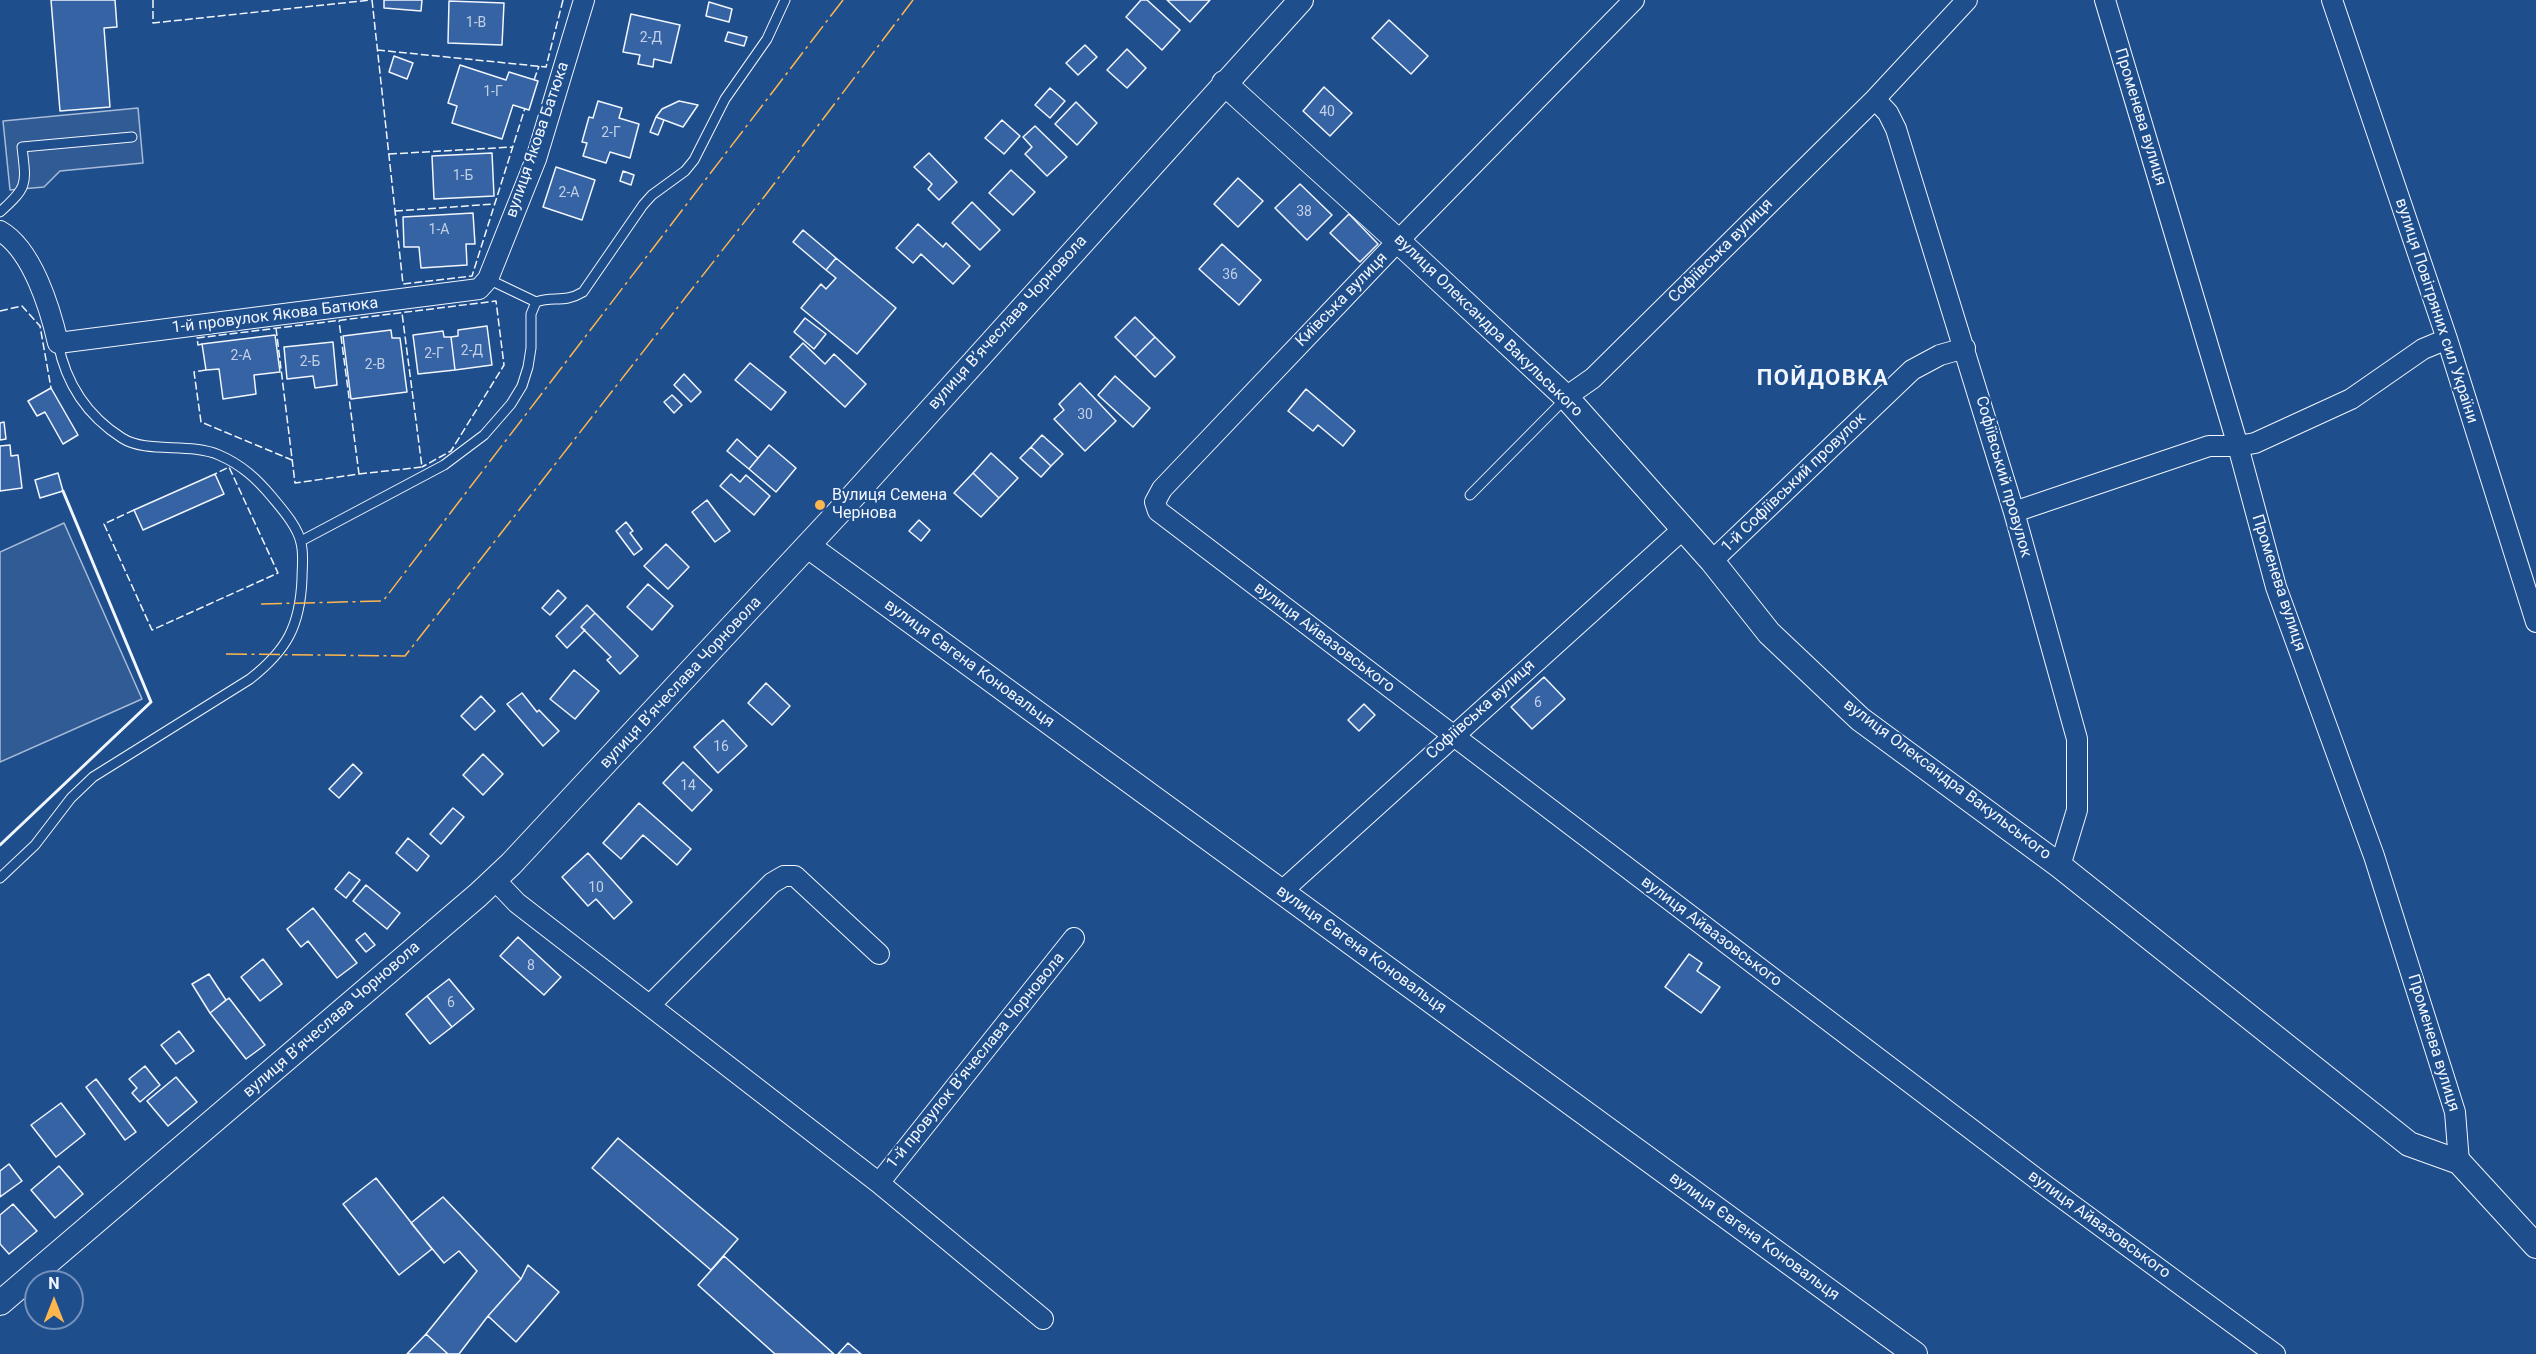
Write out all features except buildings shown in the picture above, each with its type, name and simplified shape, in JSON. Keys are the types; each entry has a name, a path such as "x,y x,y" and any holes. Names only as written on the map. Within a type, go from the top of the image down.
{"street":[{"name":"вулиця Якова Батюка","path":"488,279 536,159 584,0"},
{"name":"вулиця Вʼячеслава Чорновола","path":"0,1303 495,880 615,755 808,546 1301,0"},
{"name":"Київська вулиця","path":"1155,502 1162,489 1398,241 1634,0"},
{"name":"Софіївська вулиця","path":"1566,398 1593,378 1875,99 1967,0"},
{"name":"Променева вулиця","path":"2105,0 2238,446 2276,587 2374,856 2455,1112 2459,1162"},
{"name":"вулиця Повітряних сил України","path":"2332,0 2447,339 2536,622"},
{"name":"вулиця Олександра Вакульського","path":"1224,83 1566,398 1712,561 1769,633 1860,719 2060,866 2409,1144 2459,1162 2536,1246"},
{"name":"Софіївський провулок","path":"1875,99 1888,113 1896,129 2014,512 2077,739 2077,810 2060,866"},
{"path":"0,231 17,244 28,258 58,343"},
{"name":"1-й провулок Якова Батюка","path":"58,343 472,291 479,289 488,279"},
{"path":"2014,512 2209,446 2238,446 2255,443 2351,399 2423,350 2447,339"},
{"name":"1-й Софіївський провулок","path":"1712,561 1912,370 1940,355 1965,348"},
{"name":"вулиця Айвазовського","path":"1155,502 1158,511 1452,737 2046,1186 2275,1354"},
{"name":"Софіївська вулиця","path":"1281,892 1682,530"},
{"name":"вулиця Євгена Коновальця","path":"808,546 1915,1354"},
{"path":"650,1005 772,883 783,876 795,876 879,954"},
{"name":"1-й провулок Вʼячеслава Чорновола","path":"495,880 517,903 879,1183 1043,1319"},
{"name":"1-й провулок Вʼячеслава Чорновола","path":"879,1183 1074,939"}],"lane":[{"path":"301,541 444,465 484,435 505,412 522,386 528,367 531,348 531,314 536,302 543,299 573,298 582,292 651,195 685,171 708,136 725,99 767,39 785,0"},
{"path":"0,212 23,189 25,178 22,147 132,137"},
{"path":"488,279 536,302"},
{"path":"0,878 35,845 71,798 93,777 250,679 270,663 286,643 297,620 303,568 301,541 280,507 255,478 237,463 217,454 195,448 140,445 125,440 101,422 82,402 63,366 58,343"},
{"name":"Софіївська вулиця","path":"1470,495 1566,398"}],"shaded area":[{"path":"138,108 143,163 60,171 44,187 10,190 3,121"},
{"path":"64,523 142,699 0,762 0,552"}],"fence":[{"path":"153,0 153,23 371,0"},
{"path":"372,0 403,284 472,276 525,108"},
{"path":"377,50 546,67 563,0"},
{"path":"534,80 539,66"},
{"path":"389,154 513,147"},
{"path":"395,211 495,204"},
{"path":"202,344 198,345 197,338 496,301 504,365 451,451 422,467"},
{"path":"0,311 22,306 40,326 51,388"},
{"path":"359,474 422,467 402,313"},
{"path":"276,328 295,483 359,474 339,321"},
{"path":"206,370 194,372 201,422 292,460"},
{"path":"134,510 104,524 152,630 278,573 229,467 215,474"}],"wall":[{"path":"0,845 151,702 63,491"}],"power":[{"path":"261,604 383,601 843,0"},
{"path":"226,654 405,656 764,197 913,0"}],"place":[{"name":"Вулиця Семена Чернова","path":"820,505"}],"district":[{"name":"ПОЙДОВКА","path":"1823,379"}]}
